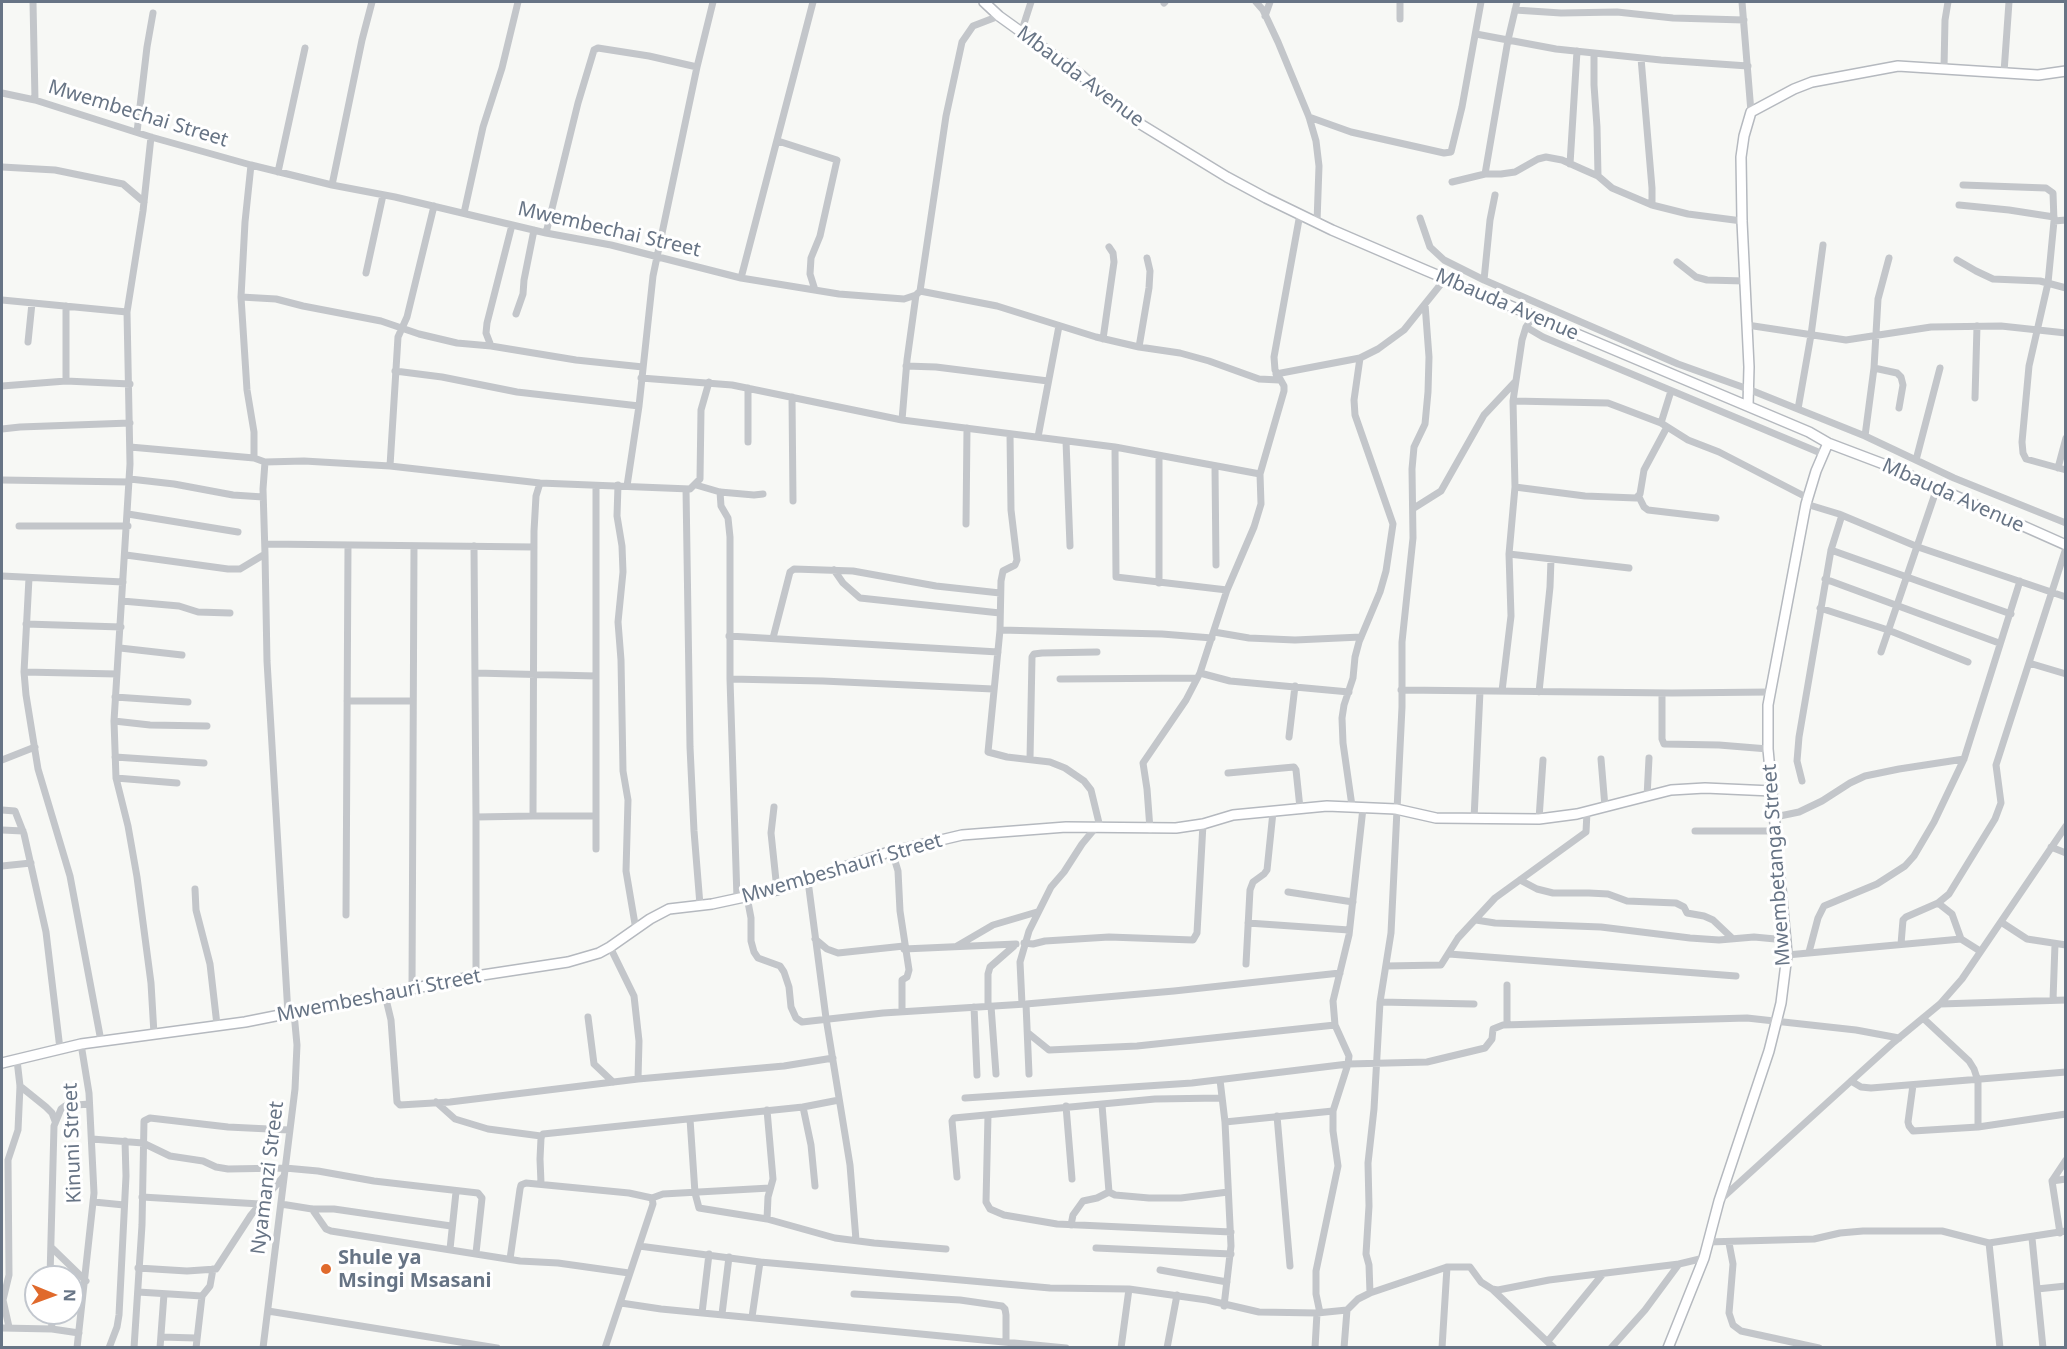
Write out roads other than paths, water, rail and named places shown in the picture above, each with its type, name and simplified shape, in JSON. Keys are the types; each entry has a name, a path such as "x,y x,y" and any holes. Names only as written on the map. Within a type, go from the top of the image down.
{"street":[{"path":"33,2 35,100"},
{"path":"332,185 372,2"},
{"path":"464,213 483,127 502,68 518,2"},
{"path":"627,486 639,406 653,276 713,2"},
{"path":"741,278 813,2"},
{"name":"Mbauda Avenue","path":"984,2 1021,33 1081,75 1142,125 1227,177 1300,214 1445,279 1886,465 2066,547"},
{"path":"1021,33 1031,2"},
{"path":"1256,2 1266,16 1309,117 1316,141 1319,166 1317,222"},
{"path":"1266,16 1270,2"},
{"path":"1400,2 1400,19"},
{"path":"1309,117 1351,132 1448,153 1453,148 1457,130 1481,2"},
{"path":"1742,2 1751,112 1744,136 1742,157 1742,221 1748,325 1748,406"},
{"path":"1944,68 1945,20 1948,2"},
{"path":"2004,72 2009,2"},
{"path":"1485,174 1516,6 1561,13 1617,12 1673,18 1744,20"},
{"path":"137,132 153,13"},
{"path":"902,420 906,366 946,116 962,42 973,26 999,16"},
{"path":"1476,34 1577,51 1748,66"},
{"path":"278,172 305,48"},
{"path":"546,233 594,50 598,48 649,56 697,67"},
{"path":"1570,164 1577,51"},
{"path":"1594,53 1598,176"},
{"path":"1641,58 1652,205"},
{"path":"1751,112 1794,89 1832,77 1898,66 2038,75 2066,71"},
{"name":"Mwembechai Street","path":"2,93 35,100 151,137 251,165 332,185 610,245 741,278 893,300 904,299 918,293 997,306 1103,339 1209,361 1259,379 1278,377 1360,358 1378,349 1404,330 1445,279"},
{"path":"151,137 144,202 127,312 130,481 114,721 116,778 137,877 149,961 154,1034"},
{"path":"778,141 837,160 820,236 811,258 810,273 815,290"},
{"path":"1452,182 1485,174 1515,172 1546,157 1598,176 1612,188 1652,205 1688,214 1742,221"},
{"path":"251,165 244,222 241,297 247,390 254,432 254,458"},
{"path":"2,167 55,170 123,184 144,202"},
{"path":"1963,185 2049,189 2054,196 2048,283 2026,383 2023,453 2026,459 2062,469 2066,438"},
{"path":"366,273 383,195"},
{"path":"1484,280 1495,195"},
{"path":"390,466 398,337 421,264 434,206"},
{"path":"1959,206 2009,210 2066,220"},
{"path":"1150,829 1143,763 1186,700 1198,675 1227,590 1254,527 1261,504 1260,474 1284,392 1274,357 1300,214"},
{"path":"1420,218 1430,247 1444,260 1484,280 1678,364 1748,388 1865,436 2066,523"},
{"path":"490,346 486,333 487,323 512,225"},
{"path":"516,314 521,301 534,230"},
{"path":"1798,409 1823,245"},
{"path":"1103,339 1114,262 1109,247"},
{"path":"1138,347 1149,288 1150,271 1147,258"},
{"path":"1865,436 1874,368 1878,299 1889,258"},
{"path":"1957,260 1994,279 2048,283 2066,288"},
{"path":"1677,262 1696,277 1707,280 1745,281"},
{"path":"241,297 276,299 381,321 457,343 643,367"},
{"path":"2,300 127,312"},
{"path":"28,342 32,303"},
{"path":"1370,1293 1369,1265 1366,1254 1369,1206 1368,1163 1374,1109 1380,1002 1391,933 1402,642 1413,538 1412,469 1414,447 1425,424 1428,392 1429,357 1425,304"},
{"path":"66,306 66,381"},
{"path":"1502,692 1512,616 1509,554 1515,487 1513,401 1522,340 1533,316"},
{"path":"1748,325 1846,340 1931,327 2001,326 2066,333"},
{"path":"1038,437 1059,326"},
{"path":"1975,398 1977,326"},
{"path":"1526,327 1543,337 1823,454"},
{"path":"1352,806 1342,718 1353,678 1355,657 1386,571 1393,524 1355,415 1354,400 1360,358"},
{"path":"906,366 936,367 1048,381"},
{"path":"1874,368 1897,373 1901,377 1903,386 1899,408"},
{"path":"1916,460 1940,368"},
{"path":"395,370 529,394 639,406"},
{"path":"641,378 709,382 748,388 902,420 1114,447 1260,474"},
{"path":"2,386 66,381 130,384"},
{"path":"130,447 254,458 265,462 304,461 390,466 540,483 686,489 696,485 700,479 701,410 709,382"},
{"path":"1414,508 1441,490 1485,415 1515,382"},
{"path":"748,388 748,442"},
{"path":"1671,390 1664,425 1644,470 1639,497 1648,510 1716,518"},
{"path":"792,397 793,501"},
{"path":"1513,401 1608,403 1664,425 1688,440 1719,452 1807,501 1918,547 2066,597"},
{"path":"2,429 130,423"},
{"path":"966,428 966,524"},
{"path":"1010,435 1011,510 1017,560 1015,565 1002,573 1000,630 988,752 1007,757 1050,762 1065,768 1084,781 1094,799 1098,826 1051,887 1025,940 1019,970 1028,1033 1029,1074"},
{"path":"1066,441 1070,546"},
{"name":"Mwembetanga Street","path":"1668,1347 1704,1258 1719,1201 1769,1051 1781,1003 1787,955 1766,727 1770,692 1807,501 1828,442"},
{"path":"1114,447 1115,575 1118,578 1227,590"},
{"path":"1159,456 1159,583"},
{"name":"Nyamanzi Street","path":"263,1347 296,1071 267,661 263,497 265,462"},
{"path":"1215,467 1216,565"},
{"path":"2,480 130,481 174,484 233,495 263,497"},
{"path":"533,816 534,547 536,496 540,483"},
{"path":"618,485 617,516 623,572 618,622 621,660 622,771 628,800 626,871 636,930"},
{"path":"696,485 720,492 764,494"},
{"path":"596,486 596,849"},
{"path":"1515,487 1585,496 1631,499 1639,497"},
{"path":"1881,652 1936,488"},
{"path":"686,489 690,747 700,905"},
{"path":"720,492 721,506 728,518 730,532 730,680 742,898 754,952 758,958 780,966 784,972 789,987 791,1007 796,1018 802,1022 902,1011 1024,1004 1174,991 1340,972"},
{"path":"128,514 238,532"},
{"path":"1802,781 1797,761 1799,737 1825,579 1842,515"},
{"path":"19,526 128,526"},
{"path":"265,544 534,547"},
{"path":"346,915 348,545"},
{"path":"412,990 414,546"},
{"path":"474,546 476,976"},
{"path":"1901,944 1903,921 1906,917 1938,903 1949,894 1995,819 2001,803 1996,765 2066,547"},
{"path":"1831,550 2011,614"},
{"path":"126,555 240,569 265,554"},
{"path":"1509,554 1629,568"},
{"path":"1539,692 1551,559"},
{"path":"773,638 790,572 801,568 853,571 936,586 1000,593"},
{"path":"834,570 843,583 860,598 1000,613"},
{"path":"2,576 123,582"},
{"path":"29,578 24,672 26,695 38,770 70,876 101,1041"},
{"path":"1825,579 1999,643"},
{"path":"1809,952 1818,918 1824,906 1890,877 1914,856 1934,822 1964,759 2020,581"},
{"path":"122,601 179,606 198,612 230,613"},
{"path":"1820,608 1888,630 1968,662"},
{"path":"26,624 121,627"},
{"path":"1000,630 1213,635 1295,640 1361,637"},
{"path":"729,636 998,652"},
{"path":"120,648 182,655"},
{"path":"1029,759 1032,657 1034,654 1042,653 1097,652"},
{"path":"2029,663 2066,674"},
{"path":"24,672 117,674"},
{"path":"475,673 596,676"},
{"path":"1060,679 1198,675 1230,681 1349,692"},
{"path":"730,680 823,681 993,689"},
{"path":"1289,737 1295,686"},
{"path":"1401,690 1770,692"},
{"path":"1474,819 1480,691"},
{"path":"1662,693 1662,739 1664,744 1768,749"},
{"path":"115,697 188,702"},
{"path":"347,701 413,700"},
{"path":"114,721 150,725 207,726"},
{"path":"2,760 35,747"},
{"path":"115,757 204,763"},
{"path":"1647,796 1649,758"},
{"path":"1601,759 1605,807"},
{"path":"1774,817 1799,812 1865,776 1964,759"},
{"path":"1539,819 1543,760"},
{"path":"1228,773 1294,767 1300,808"},
{"path":"116,778 177,783"},
{"name":"Mwembeshauri Street","path":"2,1063 81,1044 291,1013 386,996 476,976 568,962 599,953 669,909 742,898 777,890 892,851 962,835 1098,826 1176,828 1203,824 1233,815 1300,808 1352,806 1396,809 1436,818 1539,819 1587,812 1682,789 1772,791"},
{"path":"774,807 771,833 777,890"},
{"path":"1315,1347 1318,1313 1316,1271 1338,1166 1333,1131 1333,1111 1348,1064 1348,1056 1335,1025 1333,1001 1349,930 1364,808"},
{"path":"2,810 16,812 31,863 46,932 60,1049"},
{"path":"1246,964 1250,890 1256,879 1264,874 1269,862 1273,812"},
{"path":"1386,966 1438,967 1441,965 1458,938 1495,898 1586,832 1587,812"},
{"path":"477,817 596,816"},
{"path":"1025,940 1033,944 1045,941 1109,937 1193,940 1197,933 1203,824"},
{"path":"1719,1201 1899,1038 1940,1004 1962,979 2066,826"},
{"path":"2,830 23,831"},
{"path":"1695,831 1776,831"},
{"path":"2050,847 2066,853"},
{"path":"892,851 898,871 904,948 909,970 907,977 902,980 902,1011"},
{"path":"2,866 31,863"},
{"path":"1520,880 1537,889 1553,893 1589,892 1608,894 1627,901 1676,903 1684,907 1687,913 1713,920 1732,938"},
{"path":"808,881 826,1018 850,1165 856,1240"},
{"path":"195,889 196,910 210,963 217,1025"},
{"path":"1288,892 1353,902"},
{"path":"1938,903 1952,914 1961,939"},
{"path":"957,946 993,925 1037,912"},
{"path":"1476,920 1496,923 1600,927 1719,940 1754,937 1786,940"},
{"path":"2001,922 2027,939 2066,945"},
{"path":"1248,923 1349,930"},
{"path":"815,939 827,949 838,953 1016,944"},
{"path":"1787,955 1961,939 1980,951"},
{"path":"996,1074 988,974 990,967 1016,944 1025,940"},
{"path":"2053,1000 2055,944"},
{"path":"610,947 634,996 639,1041 638,1079"},
{"path":"1449,954 1736,976"},
{"path":"1506,985 1507,1025"},
{"path":"386,996 391,1020 397,1102 400,1105 638,1079 784,1066 833,1058"},
{"path":"1940,1004 2066,1000"},
{"path":"1380,1002 1474,1004"},
{"path":"974,1006 977,1075"},
{"path":"588,1017 594,1064 613,1082"},
{"path":"964,1098 1220,1080 1348,1064 1427,1062 1479,1051 1489,1045 1493,1029 1507,1025 1747,1018 1856,1030 1899,1038"},
{"path":"1923,1018 1969,1061 1978,1081 1977,1127"},
{"path":"1028,1033 1048,1049 1056,1050 1137,1046 1335,1025"},
{"name":"Kinuni Street","path":"77,1347 94,1202 92,1139 81,1044"},
{"path":"17,1060 20,1086 16,1138 5,1159 9,1275 3,1300 5,1328 52,1329 79,1333"},
{"path":"1851,1081 1866,1088 1978,1081 2066,1072"},
{"path":"1220,1080 1225,1122 1231,1232 1231,1254 1224,1305"},
{"path":"1913,1085 1908,1122 1913,1131 1977,1127 2066,1114"},
{"path":"20,1086 46,1107 52,1113 55,1121 51,1265"},
{"path":"957,1177 952,1121 954,1118 1155,1099 1221,1098"},
{"path":"436,1102 455,1119 488,1129 541,1136 803,1107 839,1100"},
{"path":"55,1121 65,1106 89,1104"},
{"path":"1102,1105 1109,1192"},
{"path":"1066,1106 1072,1179"},
{"path":"803,1107 815,1186"},
{"path":"767,1110 773,1179 767,1219"},
{"path":"1225,1122 1333,1111"},
{"path":"988,1115 986,1202 990,1209 1004,1215 1071,1225 1231,1232"},
{"path":"1277,1116 1290,1266"},
{"path":"134,1347 144,1121 150,1118 228,1127 289,1130"},
{"path":"690,1119 695,1193 699,1208 767,1219 816,1234 946,1249"},
{"path":"541,1136 541,1183"},
{"path":"92,1139 143,1143 170,1156 203,1161 228,1169 318,1171 374,1181 478,1193 482,1197 476,1253"},
{"path":"110,1347 119,1315 125,1141"},
{"path":"1707,1242 1814,1239 1863,1231 1942,1231 1989,1243 2063,1232 2052,1181 2066,1160"},
{"path":"138,1268 187,1271 213,1269 219,1266 284,1172"},
{"path":"2052,1181 2066,1179"},
{"path":"510,1259 521,1185 526,1183 629,1193 652,1198 663,1194 770,1188"},
{"path":"450,1249 456,1192"},
{"path":"1109,1192 1115,1195 1149,1198 1181,1198 1228,1192"},
{"path":"1071,1225 1073,1215 1083,1200 1097,1198 1109,1192"},
{"path":"142,1197 260,1204"},
{"path":"606,1347 653,1204 652,1198"},
{"path":"94,1202 124,1205"},
{"path":"281,1204 312,1209 334,1209 452,1226"},
{"path":"312,1209 326,1228 331,1231 532,1263 558,1263 629,1273"},
{"path":"2032,1238 2043,1347"},
{"path":"1729,1243 1733,1264 1729,1313 1733,1325 1741,1331 1819,1347"},
{"path":"1989,1243 2000,1347"},
{"path":"639,1246 760,1262 1050,1288 1129,1289 1207,1300 1259,1312 1318,1313 1347,1310 1358,1299 1370,1293 1447,1267 1470,1267 1476,1277 1551,1344 1602,1275"},
{"path":"52,1248 86,1281"},
{"path":"1096,1248 1231,1254"},
{"path":"702,1313 709,1254"},
{"path":"722,1314 729,1257"},
{"path":"1492,1289 1506,1289 1549,1280 1679,1264 1704,1258"},
{"path":"752,1317 760,1262"},
{"path":"1611,1347 1645,1310 1679,1264"},
{"path":"1442,1347 1447,1267"},
{"path":"196,1347 202,1296 210,1286 213,1269"},
{"path":"1160,1270 1227,1282"},
{"path":"2037,1289 2066,1286"},
{"path":"1121,1347 1129,1289"},
{"path":"138,1292 202,1296"},
{"path":"160,1347 164,1294"},
{"path":"854,1294 960,1300 1002,1306 1006,1315 1006,1341"},
{"path":"1167,1347 1177,1296"},
{"path":"621,1303 702,1313 1066,1347"},
{"path":"1344,1347 1347,1310"},
{"path":"268,1311 497,1347"},
{"path":"52,1325 52,1329"},
{"path":"160,1337 196,1338"}],"place":[{"name":"Shule ya Msingi Msasani","path":"326,1269"}]}
